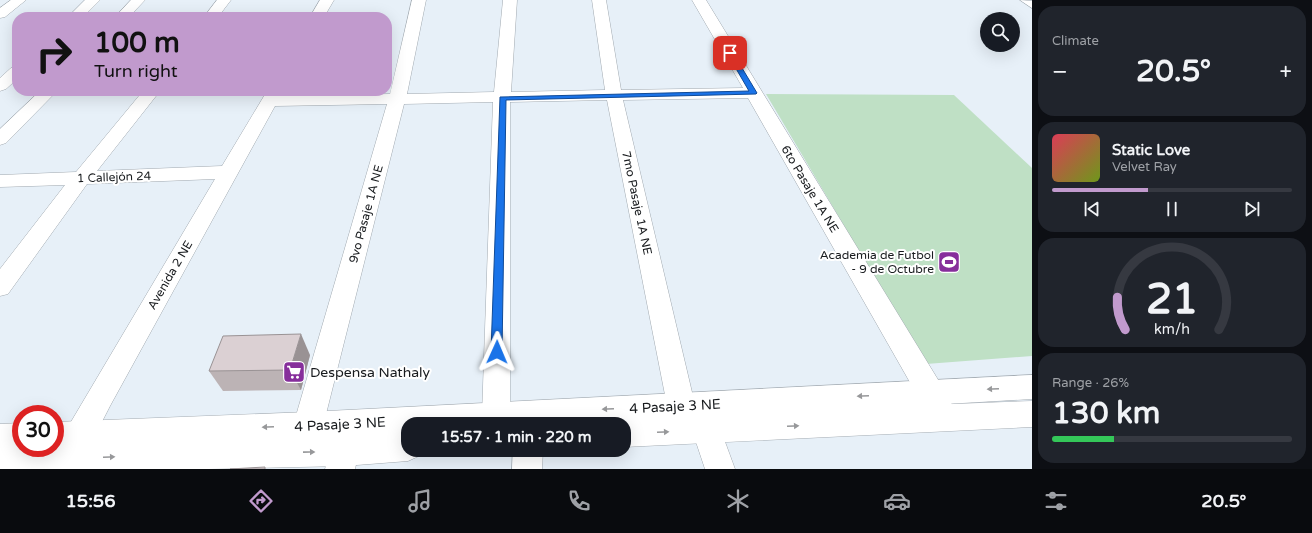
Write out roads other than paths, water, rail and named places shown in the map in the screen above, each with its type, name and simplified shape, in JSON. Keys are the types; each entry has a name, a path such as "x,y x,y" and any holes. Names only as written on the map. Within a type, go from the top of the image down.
{"street":[{"path":"0,14 19,0"},
{"path":"80,12 93,0"},
{"path":"127,12 138,0"},
{"path":"214,12 224,0"},
{"path":"321,12 328,0"},
{"name":"9vo Pasaje 1A NE","path":"308,426 397,100 419,0"},
{"path":"496,415 502,98 510,0"},
{"name":"7mo Pasaje 1A NE","path":"599,0 614,96 681,405"},
{"name":"6to Pasaje 1A NE","path":"699,0 946,418"},
{"path":"0,65 12,65"},
{"path":"0,86 12,75"},
{"path":"272,96 397,100 753,93"},
{"path":"0,139 44,96"},
{"path":"0,287 81,178 148,96"},
{"name":"Avenida 2 NE","path":"67,443 229,172 272,96"},
{"name":"1 Callejón 24","path":"0,181 229,172"},
{"name":"4 Pasaje 3 NE","path":"171,451 308,426 1032,387"},
{"name":"4 Pasaje 3 NE","path":"631,433 1032,414"},
{"path":"707,430 720,469"},
{"path":"0,438 12,437"},
{"name":"4 Pasaje 3 NE","path":"0,462 67,443 171,451 342,460 401,447"},
{"path":"528,457 528,469"}],"lane":[{"path":"1024,0 1032,5"}],"place":[{"name":"Academia de Futbol - 9 de Octubre","path":"949,262"},
{"name":"Despensa Nathaly","path":"294,372"}]}
